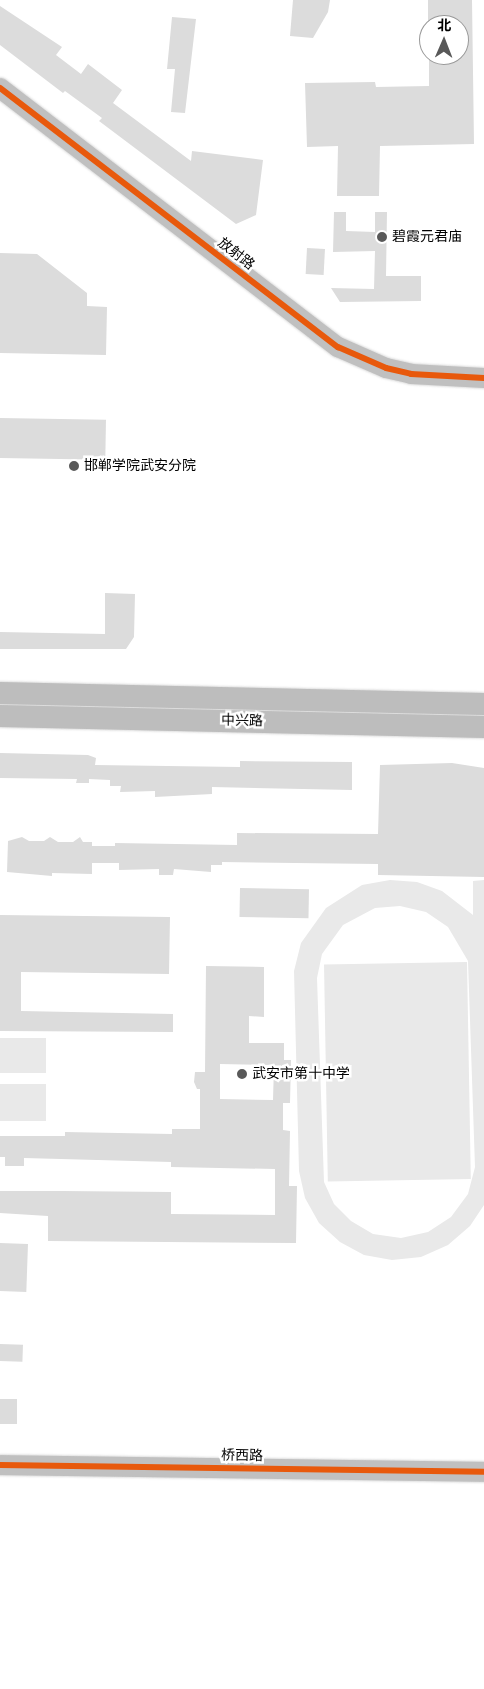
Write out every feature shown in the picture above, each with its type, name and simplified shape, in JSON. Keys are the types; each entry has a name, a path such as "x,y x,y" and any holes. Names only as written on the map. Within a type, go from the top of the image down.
{"main road":[{"name":"中兴路","path":"0,693 484,704"},
{"name":"中兴路","path":"0,716 484,727"}],"street":[{"name":"放射路","path":"0,88 338,348 386,368 411,374 484,378"},
{"name":"桥西路","path":"0,1465 484,1472"}],"shaded area":[{"path":"390,880 417,882 442,891 473,915 473,881 484,880 484,1205 470,1226 448,1245 421,1257 392,1260 364,1255 340,1242 319,1223 305,1198 299,1171 294,971 301,943 326,908 362,885","holes":["400,906 426,912 448,927 468,961 475,1167 468,1194 451,1217 428,1232 401,1238 373,1234 351,1221 334,1204 324,1182 317,978 322,954 343,925 375,908"]},
{"path":"467,962 471,1179 328,1181 324,964"},
{"path":"0,1038 46,1038 46,1073 0,1073"},
{"path":"0,1084 46,1084 46,1121 0,1121"}],"building":[{"path":"293,0 330,0 328,12 313,38 290,36"},
{"path":"428,0 472,0 474,144 380,146 379,196 337,196 338,146 307,147 305,83 375,82 376,87 429,86 429,65 469,65 469,15 428,15"},
{"path":"0,6 62,47 56,55 81,74 88,64 122,90 113,103 191,161 192,151 263,160 256,215 236,224 99,121 102,118 65,91 63,93 0,45"},
{"path":"172,17 196,19 185,113 171,112 175,69 167,69"},
{"path":"334,212 346,212 346,231 375,232 375,212 387,212 386,276 421,276 421,301 340,302 331,288 374,289 375,251 333,252"},
{"path":"307,248 325,249 324,275 306,274"},
{"path":"0,253 37,254 87,293 87,306 107,307 106,355 0,353"},
{"path":"0,418 106,420 105,460 0,458"},
{"path":"105,593 135,594 134,637 126,649 0,649 0,632 105,634"},
{"path":"0,753 88,755 96,758 95,765 240,767 240,761 352,762 352,790 212,787 212,794 155,797 155,791 120,792 121,786 110,786 110,780 89,779 89,783 76,783 77,779 0,778"},
{"path":"452,763 484,768 484,877 378,875 378,864 222,862 222,865 211,865 211,872 174,869 173,875 159,875 159,869 119,870 119,863 92,863 92,874 52,873 52,876 7,872 8,841 22,837 29,841 44,841 50,837 58,842 73,842 80,837 83,842 92,842 92,846 115,846 115,843 237,845 237,833 378,834 380,765"},
{"path":"240,888 309,889 308,918 239,917"},
{"path":"0,915 170,917 169,974 21,972 21,1011 173,1014 173,1032 0,1031"},
{"path":"206,966 264,967 264,1017 249,1016 249,1043 284,1043 284,1060 291,1060 290,1103 283,1103 283,1130 290,1131 289,1186 297,1186 296,1243 48,1241 48,1216 0,1213 0,1191 63,1191 171,1192 171,1214 275,1215 275,1169 171,1167 171,1162 24,1158 24,1166 5,1166 5,1157 0,1157 0,1136 65,1136 65,1132 172,1134 172,1129 200,1129 200,1089 197,1089 194,1082 195,1072 205,1072","holes":["220,1064 274,1065 273,1100 220,1099"]},
{"path":"0,1243 28,1244 26,1292 0,1291"},
{"path":"0,1344 23,1345 22,1362 0,1361"},
{"path":"0,1399 17,1399 17,1424 0,1424"}],"cycle path":[{"path":"0,88 338,347 386,368 411,374 484,378"},
{"path":"0,1465 484,1472"}],"place":[{"name":"碧霞元君庙","path":"382,237"},
{"name":"邯郸学院武安分院","path":"74,466"},
{"name":"武安市第十中学","path":"242,1074"}]}
